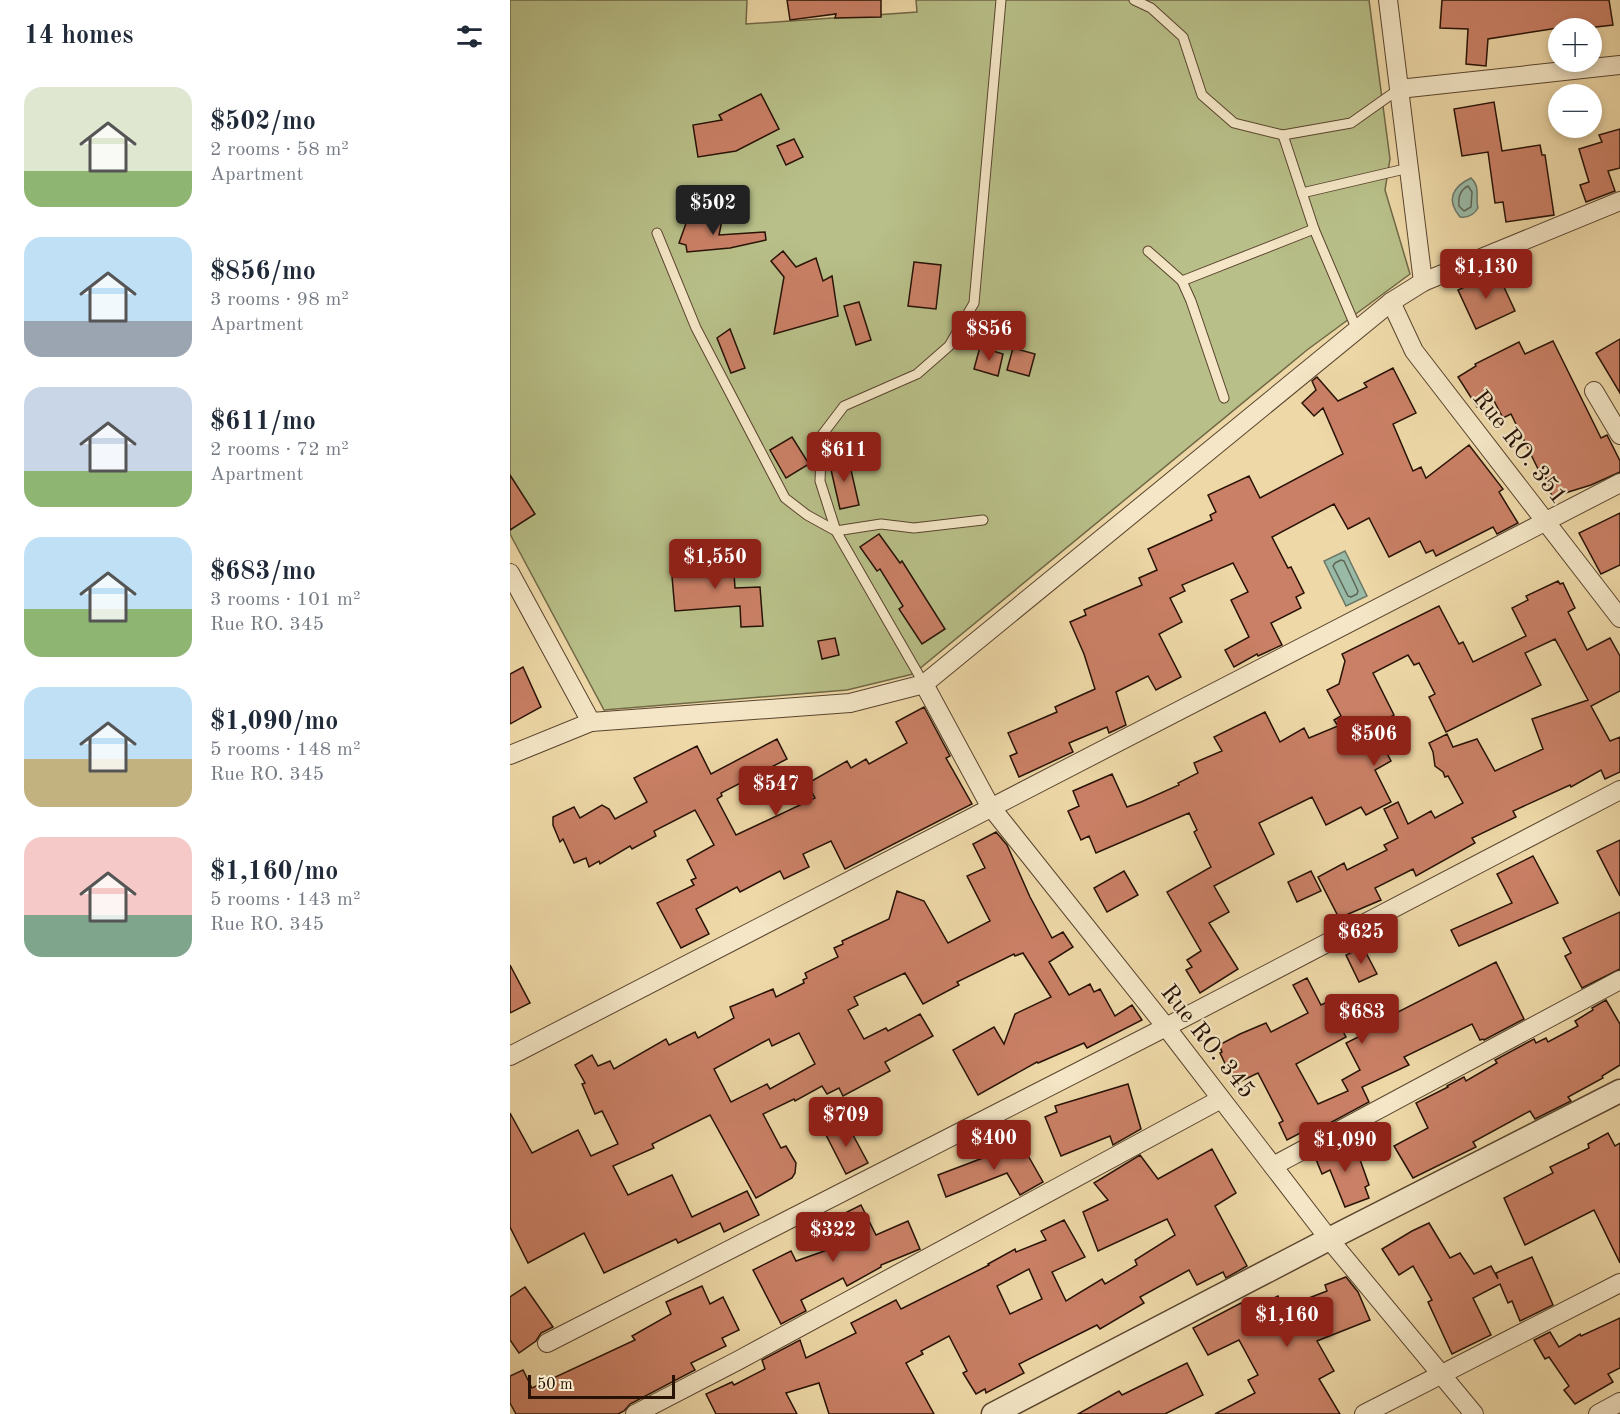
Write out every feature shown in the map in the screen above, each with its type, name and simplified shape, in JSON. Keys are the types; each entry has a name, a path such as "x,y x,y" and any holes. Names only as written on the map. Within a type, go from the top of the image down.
{"street":[{"path":"1388,0 1423,282"},
{"path":"1399,89 1620,65"},
{"path":"510,755 591,722 850,703 924,684 1391,302 1423,282 1620,201"},
{"name":"Rue RO. 351","path":"1391,302 1414,351 1620,618"},
{"path":"1594,391 1620,435"},
{"path":"510,1056 990,806 1620,483"},
{"path":"510,573 591,722"},
{"name":"Rue RO. 345","path":"924,684 990,806 1166,1027 1329,1239 1474,1414"},
{"path":"547,1343 1166,1027 1620,790"},
{"path":"1273,1166 1620,980"},
{"path":"993,1414 1620,1091"},
{"path":"635,1414 1221,1099"},
{"path":"1364,1414 1620,1283"},
{"path":"1598,1414 1620,1402"}],"lane":[{"path":"924,684 836,531 820,481 822,435 844,406 917,374 949,346 974,303 1001,0"},
{"path":"1134,0 1151,8 1183,37 1202,96 1234,123 1283,135 1351,123 1399,89"},
{"path":"1283,135 1314,229 1357,330"},
{"path":"1302,194 1409,168"},
{"path":"1182,281 1314,229"},
{"path":"657,233 696,328 785,498 807,515 836,531 880,524 915,528 983,520"},
{"path":"1148,251 1182,281 1224,398"}],"green space":[{"path":"510,0 747,0 746,24 917,12 916,0 1369,0 1390,159 1385,190 1410,274 1307,350 913,674 847,690 604,710 510,534"}],"water":[{"path":"1471,178 1477,189 1478,208 1471,216 1460,217 1453,205 1453,194 1459,186"},
{"path":"1345,551 1367,596 1346,606 1324,561"}],"building":[{"path":"787,0 881,0 881,17 835,18 836,14 790,20"},
{"path":"1442,0 1609,0 1613,25 1602,26 1602,18 1548,18 1548,30 1488,39 1486,66 1466,64 1468,29 1440,28"},
{"path":"761,94 779,129 736,151 698,157 693,125 722,120 719,115"},
{"path":"1494,102 1502,151 1540,145 1542,155 1545,155 1554,215 1506,222 1503,202 1495,203 1488,152 1462,156 1454,109"},
{"path":"1620,129 1620,168 1608,171 1615,191 1586,202 1580,185 1589,182 1579,149 1602,142 1602,134"},
{"path":"794,139 803,157 786,165 777,146"},
{"path":"689,215 722,220 719,235 765,232 766,240 730,248 687,252 686,245 679,243"},
{"path":"783,251 796,267 816,258 823,281 832,276 838,316 774,334 784,277 771,261"},
{"path":"914,262 941,265 936,309 908,306"},
{"path":"1497,272 1515,311 1476,329 1458,290"},
{"path":"859,302 871,340 856,345 844,306"},
{"path":"730,329 745,368 731,373 717,338"},
{"path":"1620,339 1620,393 1596,353"},
{"path":"1553,341 1601,438 1607,435 1620,461 1620,472 1591,485 1552,497 1546,478 1543,479 1511,414 1503,418 1492,397 1477,407 1458,377 1476,366 1475,364 1519,342 1525,354"},
{"path":"980,347 1003,354 998,376 974,369"},
{"path":"1013,348 1035,354 1029,376 1007,370"},
{"path":"1393,368 1416,413 1393,424 1413,471 1421,467 1426,478 1469,445 1503,489 1499,492 1518,523 1497,534 1493,527 1436,556 1433,550 1426,553 1420,541 1389,557 1369,518 1348,529 1334,504 1272,537 1304,593 1296,597 1301,608 1271,623 1282,645 1258,656 1257,654 1234,667 1225,650 1249,637 1231,600 1248,592 1233,563 1182,585 1185,591 1170,598 1182,622 1159,634 1181,677 1156,690 1148,676 1116,692 1126,725 1109,733 1107,727 1069,743 1073,752 1019,777 1010,756 1017,753 1008,733 1057,712 1055,707 1095,689 1084,654 1070,622 1086,615 1084,610 1142,585 1139,578 1157,570 1148,549 1212,520 1210,515 1216,512 1208,495 1249,476 1260,498 1343,454 1323,408 1314,416 1302,403 1316,390 1312,381 1317,377 1338,401 1367,387 1364,383"},
{"path":"792,437 809,464 786,478 770,450"},
{"path":"848,457 859,505 840,509 829,461"},
{"path":"510,475 535,514 510,530"},
{"path":"1620,513 1620,565 1601,574 1579,533"},
{"path":"879,534 900,563 902,561 945,629 922,644 899,609 903,606 880,569 877,571 860,547"},
{"path":"733,559 735,588 760,587 763,626 741,627 740,606 675,611 671,565"},
{"path":"1558,581 1560,584 1563,583 1575,608 1568,612 1587,650 1610,638 1620,656 1620,691 1591,706 1610,741 1620,737 1620,772 1605,779 1601,770 1571,787 1570,785 1513,811 1516,817 1472,838 1475,843 1416,876 1413,869 1375,888 1381,900 1339,918 1318,877 1344,863 1347,870 1387,850 1384,845 1398,838 1384,809 1398,802 1408,824 1431,811 1435,818 1463,803 1448,776 1445,777 1443,772 1435,766 1429,743 1447,734 1453,747 1477,739 1495,771 1543,749 1532,719 1588,700 1555,639 1525,653 1541,685 1446,732 1429,697 1435,694 1419,663 1414,665 1408,655 1373,673 1394,715 1373,727 1391,761 1375,770 1391,802 1366,815 1361,807 1326,825 1312,797 1259,823 1274,854 1214,886 1229,912 1209,923 1238,969 1200,993 1186,970 1192,967 1187,960 1201,951 1167,892 1211,867 1194,832 1197,830 1189,813 1096,853 1089,836 1081,840 1068,811 1079,806 1073,791 1112,774 1127,807 1141,802 1179,785 1178,783 1198,773 1194,763 1222,751 1214,737 1265,712 1280,742 1304,728 1309,738 1338,726 1334,720 1341,716 1327,690 1339,684 1345,661 1342,654 1439,606 1459,644 1463,642 1473,662 1526,636 1512,608 1528,600 1526,596"},
{"path":"835,638 839,655 822,659 818,641"},
{"path":"523,667 541,707 510,724 510,674"},
{"path":"924,707 950,756 946,758 972,804 845,869 831,841 803,854 809,867 784,879 780,871 740,892 737,887 696,909 709,934 681,948 657,903 694,885 691,880 696,878 687,860 714,845 695,810 654,831 656,836 632,849 630,846 600,864 599,861 589,867 586,858 574,863 563,839 560,842 553,825 553,817 574,807 580,818 602,805 609,809 615,819 647,802 634,778 697,746 711,774 777,739 787,759 721,793 722,796 717,799 736,835 815,798 808,786 812,784 810,782 847,761 851,768 866,759 869,764 907,743 896,722"},
{"path":"996,832 1007,845 1030,897 1052,938 1063,932 1073,947 1049,962 1069,995 1090,984 1094,992 1100,989 1115,1016 1132,1005 1142,1020 1087,1048 1084,1043 1037,1062 978,1095 953,1050 994,1027 1004,1044 1015,1014 1051,997 1023,953 1015,956 1014,954 957,982 959,985 923,1004 905,973 854,997 858,1005 848,1010 864,1039 886,1028 888,1031 920,1014 933,1036 885,1062 890,1071 843,1096 839,1088 827,1094 822,1086 795,1101 794,1099 763,1114 781,1148 786,1146 796,1163 792,1178 756,1198 710,1115 652,1144 654,1148 613,1166 628,1195 672,1175 692,1217 747,1191 759,1215 724,1232 720,1223 678,1243 676,1239 604,1273 584,1233 528,1263 510,1227 510,1113 532,1153 578,1130 591,1156 618,1144 602,1111 595,1114 582,1084 585,1083 575,1065 592,1055 598,1066 610,1061 614,1069 666,1039 669,1045 695,1032 698,1038 734,1018 730,1007 773,989 776,997 804,983 803,980 807,978 805,973 838,957 834,948 843,944 842,941 889,919 897,891 924,901 948,943 990,921 967,876 985,868 973,844","holes":["799,1033 815,1064 770,1089 767,1084 731,1102 714,1069 769,1039 772,1046"]},
{"path":"1620,840 1620,896 1597,851"},
{"path":"1533,856 1558,903 1459,946 1451,930 1512,903 1497,874"},
{"path":"1124,871 1138,895 1107,912 1094,888"},
{"path":"1311,871 1321,891 1297,902 1288,882"},
{"path":"1620,912 1620,969 1582,988 1565,956 1571,953 1563,938"},
{"path":"1363,947 1377,974 1359,982 1346,955"},
{"path":"1496,962 1524,1019 1484,1040 1480,1040 1472,1024 1404,1057 1409,1065 1362,1087 1369,1102 1306,1136 1304,1131 1287,1140 1279,1123 1283,1121 1258,1073 1235,1084 1220,1053 1222,1052 1219,1045 1240,1034 1266,1023 1271,1032 1308,1013 1293,985 1307,978 1321,1005 1327,1002 1346,1037 1296,1064 1318,1104 1348,1091 1342,1080 1360,1070 1346,1043 1392,1020 1390,1016"},
{"path":"510,965 530,1003 510,1013"},
{"path":"1606,1000 1620,1024 1620,1065 1602,1076 1603,1078 1568,1097 1571,1101 1535,1119 1530,1111 1473,1142 1476,1147 1413,1178 1394,1146 1428,1128 1416,1103 1464,1077 1466,1081 1497,1063 1495,1060 1534,1039 1536,1043 1546,1038 1548,1042 1578,1026 1575,1021"},
{"path":"1128,1084 1141,1129 1113,1145 1110,1136 1061,1156 1045,1117 1057,1112 1055,1106"},
{"path":"846,1122 868,1163 846,1174 825,1133"},
{"path":"1608,1133 1615,1146 1620,1143 1620,1263 1594,1210 1525,1245 1504,1198 1553,1173 1550,1167 1589,1148 1588,1144"},
{"path":"1018,1138 1043,1182 1020,1195 1007,1173 946,1197 938,1175 996,1153 995,1151"},
{"path":"1344,1141 1349,1153 1351,1152 1353,1156 1358,1154 1369,1185 1365,1187 1369,1198 1345,1207 1330,1170 1322,1174 1315,1157"},
{"path":"1212,1149 1236,1193 1215,1206 1247,1266 1226,1278 1223,1272 1197,1285 1189,1270 1140,1297 1144,1303 1100,1329 1097,1325 1019,1364 1024,1373 986,1393 985,1389 976,1394 963,1373 967,1371 949,1336 921,1351 923,1354 906,1363 934,1414 829,1414 819,1383 786,1393 797,1414 716,1414 706,1394 732,1382 734,1385 765,1369 762,1360 800,1340 806,1358 856,1333 851,1323 896,1300 901,1309 989,1265 1015,1249 1016,1252 1046,1240 1041,1231 1064,1220 1085,1257 1052,1272 1066,1301 1102,1279 1105,1284 1137,1265 1135,1260 1175,1235 1167,1219 1098,1251 1083,1212 1108,1200 1094,1183 1140,1155 1158,1179","holes":["1029,1269 1042,1299 1010,1314 997,1286"]},
{"path":"861,1205 876,1235 908,1221 920,1249 881,1265 847,1286 843,1278 801,1300 806,1311 781,1324 753,1270 791,1251 796,1261 844,1244 831,1220"},
{"path":"1429,1223 1450,1258 1460,1253 1474,1274 1491,1266 1498,1279 1496,1273 1532,1257 1553,1305 1520,1321 1512,1301 1508,1303 1500,1284 1473,1298 1491,1335 1452,1354 1428,1302 1432,1300 1413,1266 1399,1275 1382,1249"},
{"path":"1346,1277 1358,1292 1370,1320 1317,1341 1334,1371 1319,1379 1340,1414 1215,1414 1255,1393 1248,1380 1258,1375 1239,1340 1208,1355 1193,1328 1241,1303 1246,1311 1278,1296 1283,1308 1327,1291 1325,1285"},
{"path":"702,1286 710,1304 723,1297 739,1330 722,1338 726,1346 691,1363 695,1370 630,1404 618,1414 516,1414 510,1403 510,1376 523,1370 532,1388 635,1340 632,1336 671,1314 666,1302"},
{"path":"525,1287 553,1327 541,1333 536,1341 519,1353 510,1340 510,1297"},
{"path":"1620,1318 1620,1368 1608,1374 1613,1382 1575,1404 1564,1390 1569,1386 1549,1357 1545,1359 1534,1340 1550,1332 1559,1347 1580,1334 1581,1336"},
{"path":"1187,1363 1203,1395 1165,1414 1078,1414 1119,1391 1122,1395"}]}
